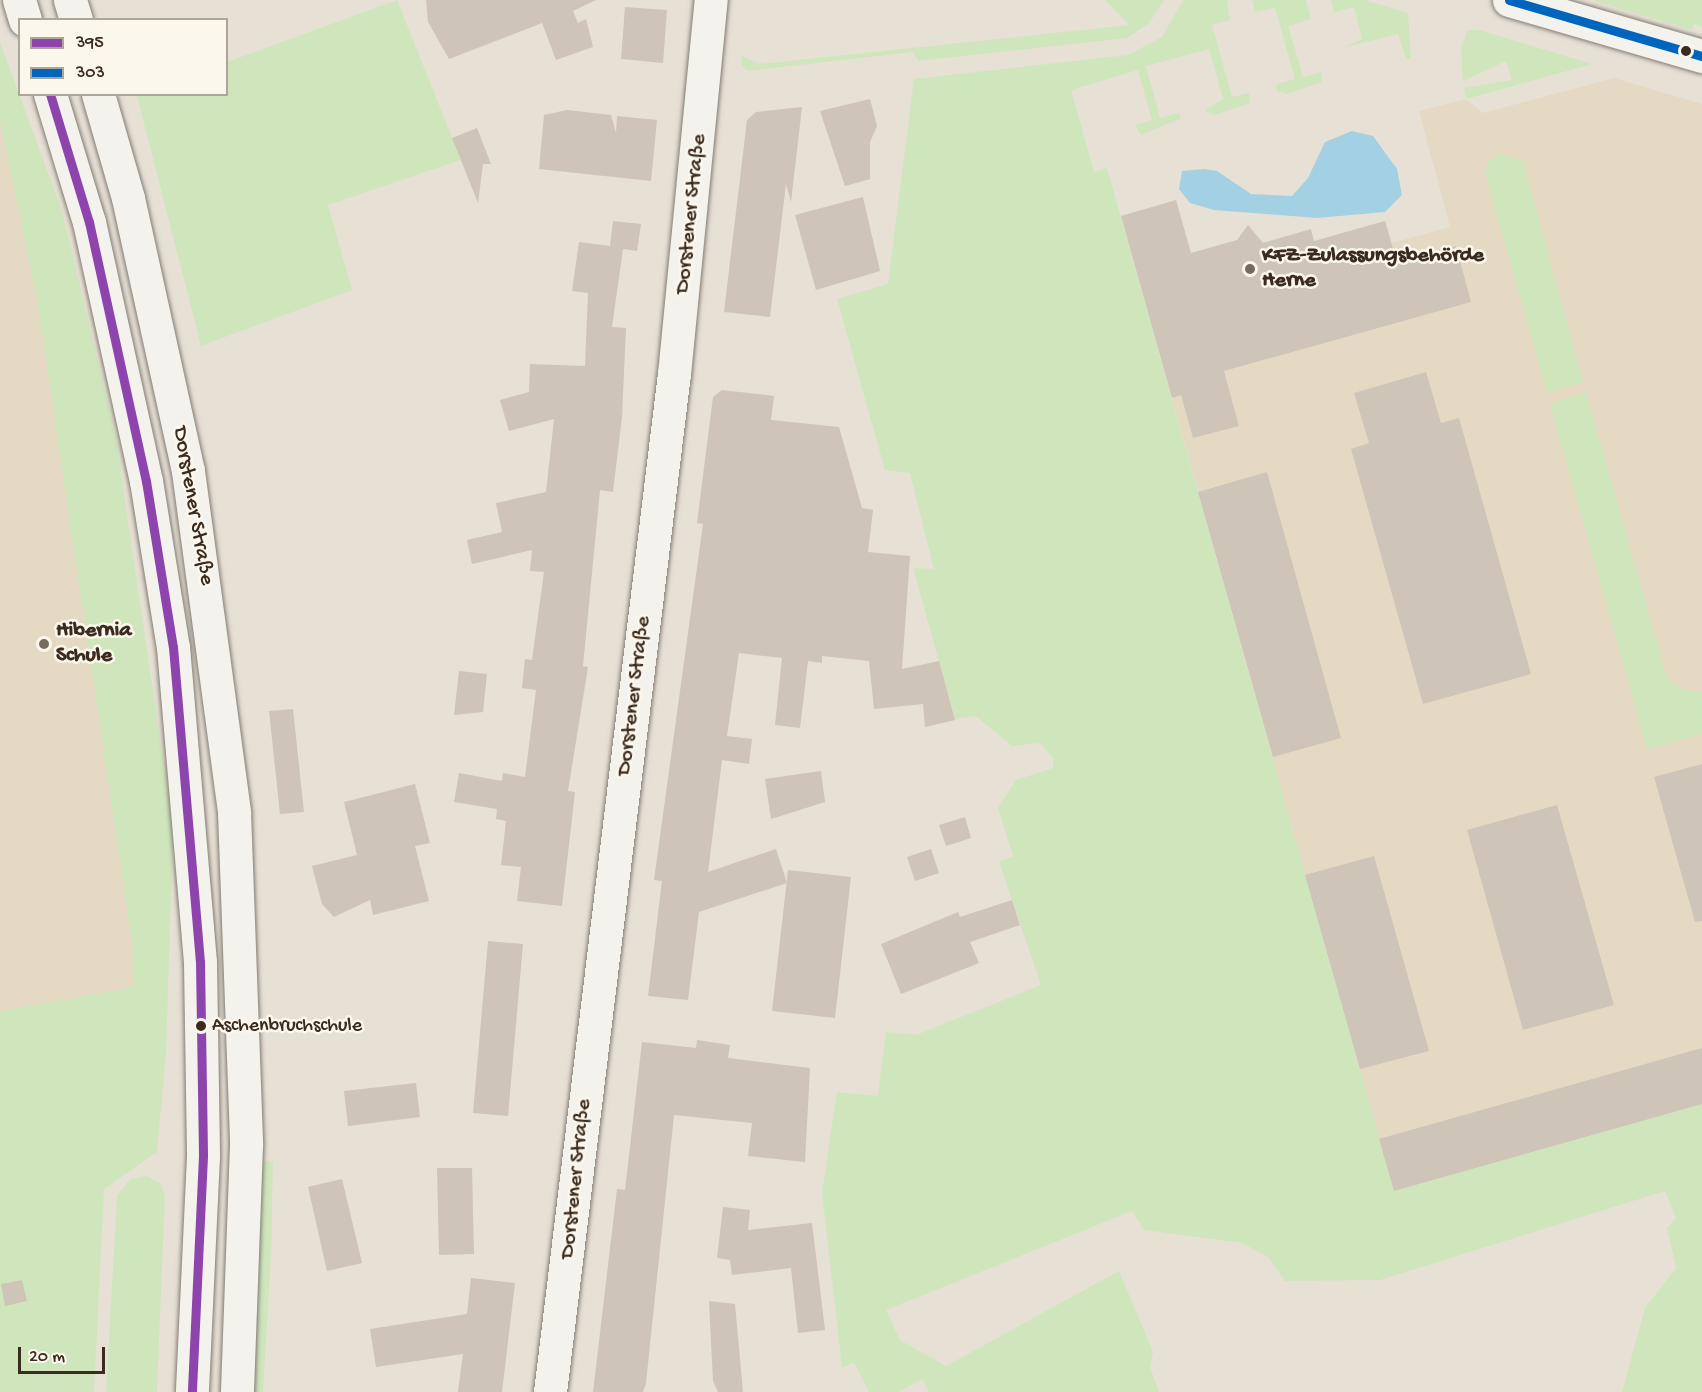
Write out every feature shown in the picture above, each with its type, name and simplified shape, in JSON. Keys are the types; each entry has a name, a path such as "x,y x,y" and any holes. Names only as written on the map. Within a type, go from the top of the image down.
{"main road":[{"path":"19,0 24,18"},
{"path":"70,0 75,18"},
{"name":"Dorstener Straße","path":"550,1392 674,374 711,0"},
{"path":"1509,0 1702,56"},
{"name":"Dorstener Straße","path":"51,96 88,222 144,470 173,647 200,962 203,1156 192,1392"},
{"name":"Dorstener Straße","path":"99,96 128,198 188,471 234,812 246,1145 237,1392"}],"shaded area":[{"path":"1614,78 1702,104 1702,1104 1394,1191 1172,398 1227,382 1208,315 1344,255 1338,234 1385,221 1392,243 1450,227 1419,111 1466,99 1483,113"},
{"name":"Hibernia Schule","path":"0,121 37,299 132,943 134,987 0,1011"}],"green space":[{"path":"397,0 461,160 328,205 352,290 201,346 137,96 228,96 228,62"},
{"path":"1105,0 1164,0 1149,23 1127,38 918,61 913,52 747,71 741,64 742,56 759,64 1129,25"},
{"path":"1183,0 1227,0 1230,20 1212,25 1232,97 1249,93 1250,103 1214,115 1205,110 1223,99 1209,49 1146,66 1160,118 1179,113 1181,118 1141,135 1135,125 1152,120 1138,70 1071,90 1094,172 1107,168 1394,1191 1702,1104 1702,1392 1622,1392 1645,1308 1676,1268 1667,1228 1676,1218 1665,1191 1380,1280 1285,1281 1268,1257 1242,1243 1144,1230 1132,1211 886,1310 900,1340 946,1366 1119,1271 1153,1352 1150,1367 1159,1392 929,1392 922,1379 899,1392 869,1392 854,1362 842,1368 822,1192 837,1092 878,1096 886,1032 916,1035 1041,985 999,862 1013,856 998,808 1016,780 1053,768 1053,758 1040,743 1012,746 976,716 955,719 913,568 934,569 910,473 885,470 837,299 888,284 914,79 1128,55 1162,37"},
{"path":"1252,0 1306,0 1311,19 1288,26 1303,77 1321,72 1322,82 1287,94 1277,91 1276,84 1295,79 1275,8 1255,12"},
{"path":"1331,0 1365,0 1408,13 1411,59 1406,59 1398,34 1345,47 1362,39 1354,7 1334,12"},
{"path":"1592,0 1702,0 1702,27 1694,24 1692,30"},
{"path":"1468,30 1479,30 1592,64 1466,99 1464,88 1512,80 1506,61 1463,81 1461,47"},
{"path":"0,42 62,211 115,433 173,826 166,1053 157,1152 104,1189 94,1392 0,1392 0,1011 134,987 132,943 37,299 0,121"},
{"path":"1501,153 1523,161 1583,382 1547,393 1486,176 1487,162"},
{"path":"1586,392 1667,678 1683,690 1702,692 1702,734 1647,749 1550,404"},
{"path":"261,1161 273,1162 271,1255 263,1392 252,1392"},
{"path":"147,1176 160,1183 165,1195 157,1392 106,1392 117,1196 130,1179"}],"water":[{"path":"1352,131 1373,136 1397,169 1402,195 1385,212 1317,218 1214,210 1190,203 1179,189 1182,171 1204,169 1217,171 1251,194 1292,196 1308,178 1325,142"}],"building":[{"path":"426,0 596,0 573,11 578,23 586,19 593,47 556,60 542,23 449,59 428,22"},
{"path":"625,7 667,10 663,63 621,59"},
{"path":"870,99 877,126 870,142 870,179 845,186 820,111"},
{"path":"802,107 791,202 786,184 770,317 724,312 747,120 756,112"},
{"path":"567,110 611,115 616,133 617,116 657,120 651,181 539,169 544,115"},
{"path":"477,128 491,164 483,164 478,203 452,138"},
{"path":"863,197 880,271 816,290 795,215"},
{"path":"1176,200 1191,253 1237,240 1248,225 1263,243 1311,229 1314,241 1385,221 1397,263 1456,246 1471,302 1224,371 1239,426 1193,438 1181,395 1172,398 1121,216"},
{"path":"613,221 641,224 637,251 623,249 612,327 626,328 622,417 613,492 600,490 583,666 588,667 568,791 575,792 562,906 517,901 521,867 501,865 506,821 496,819 497,809 454,802 459,773 502,781 503,773 525,777 536,690 522,688 525,659 532,660 544,572 530,571 532,550 472,564 467,540 502,532 496,503 546,492 554,419 509,431 500,400 529,392 530,364 585,366 588,293 572,291 579,242 610,246"},
{"path":"1426,372 1441,423 1459,418 1531,674 1423,704 1351,449 1369,443 1354,393"},
{"path":"722,390 774,396 771,420 839,427 862,508 873,510 868,552 910,556 902,669 939,661 955,720 925,727 923,704 874,709 869,661 822,656 822,663 808,661 800,728 775,725 782,658 739,653 727,736 752,739 749,764 722,760 708,872 776,849 787,883 699,912 688,1000 648,996 662,881 654,880 703,524 697,523 713,397"},
{"path":"1267,472 1341,738 1273,757 1198,492"},
{"path":"459,671 487,674 483,712 454,715"},
{"path":"293,709 304,812 280,814 269,711"},
{"path":"1702,764 1702,921 1695,922 1654,777"},
{"path":"821,771 825,802 771,819 765,779"},
{"path":"415,784 430,843 415,846 429,901 373,915 370,900 334,917 322,904 312,866 357,855 344,802"},
{"path":"1557,805 1614,1005 1523,1030 1467,830"},
{"path":"965,817 971,838 946,846 939,825"},
{"path":"931,849 939,873 915,881 907,857"},
{"path":"1374,856 1429,1051 1360,1069 1305,875"},
{"path":"788,870 851,877 835,1018 772,1011"},
{"path":"1012,900 1020,925 970,942 979,963 901,994 881,944 958,912 960,917"},
{"path":"488,941 523,944 508,1116 473,1113"},
{"path":"697,1040 730,1045 728,1058 810,1068 805,1162 748,1156 752,1123 674,1115 646,1383 643,1392 593,1392 617,1189 625,1190 642,1042 696,1048"},
{"path":"1702,1048 1702,1104 1394,1191 1379,1139"},
{"path":"416,1083 420,1117 348,1126 344,1091"},
{"path":"437,1168 472,1168 474,1254 439,1255"},
{"path":"342,1179 362,1263 327,1271 308,1187"},
{"path":"723,1207 750,1210 748,1230 812,1223 825,1330 798,1333 791,1268 732,1275 730,1260 717,1258"},
{"path":"471,1278 515,1283 502,1392 458,1392 463,1354 376,1367 370,1329 467,1314"},
{"path":"22,1280 27,1301 5,1306 1,1284"},
{"path":"709,1301 735,1304 743,1392 718,1392 713,1381"}],"transit line":[{"name":"303","path":"1509,0 1702,56"},
{"name":"395","path":"51,96 89,222 146,481 173,647 200,962 203,1156 192,1392"}],"place":[{"name":"KFZ-Zulassungsbehörde Herne","path":"1250,269"},
{"name":"Hibernia Schule","path":"44,644"},
{"name":"Aschenbruchschule","path":"201,1026"}]}
